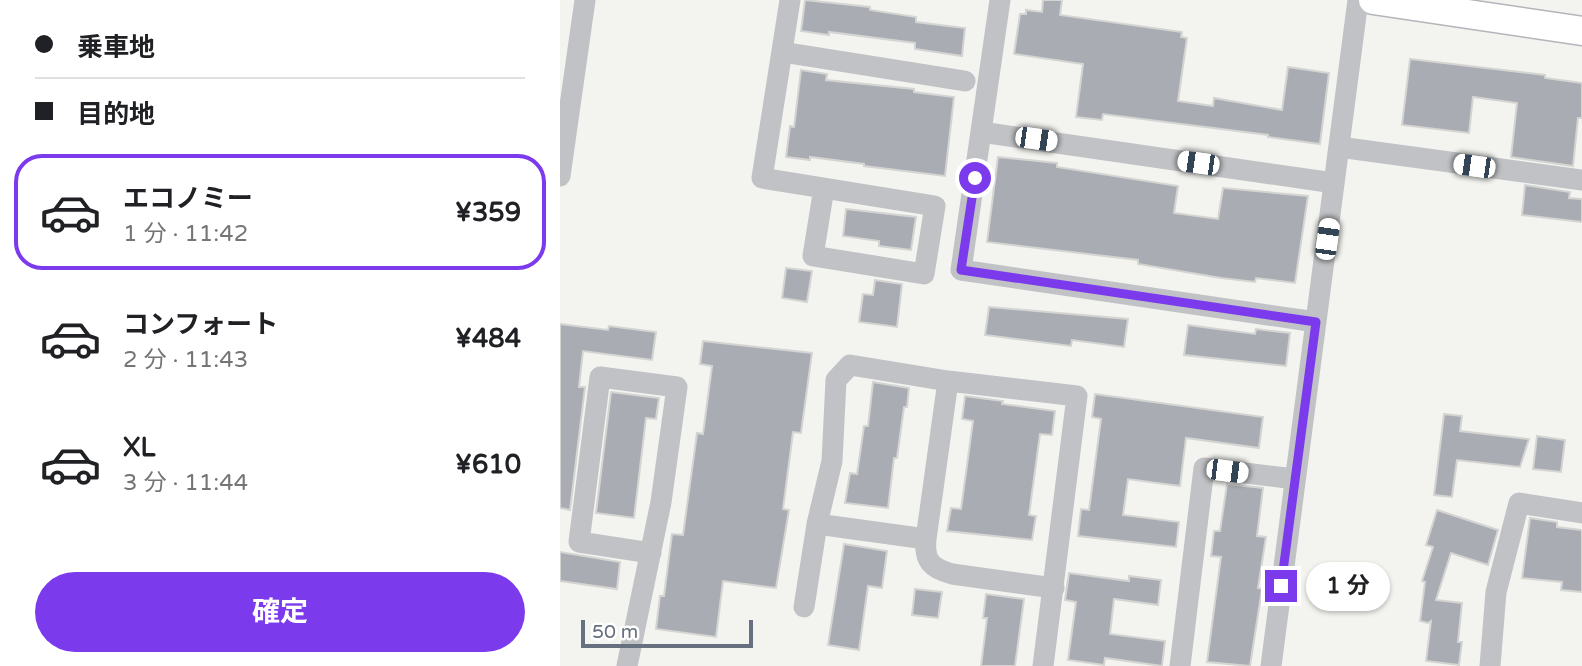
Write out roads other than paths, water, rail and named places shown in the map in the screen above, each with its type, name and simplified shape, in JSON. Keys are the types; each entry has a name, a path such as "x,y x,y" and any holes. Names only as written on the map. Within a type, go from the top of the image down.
{"main road":[{"path":"1373,0 1582,31"}],"street":[{"path":"560,177 585,0"},
{"path":"790,0 762,178 935,205 924,274 813,256 824,188"},
{"path":"1000,0 961,270 1316,322"},
{"path":"1271,666 1358,0"},
{"path":"782,52 965,81"},
{"path":"981,132 1334,183"},
{"path":"1339,147 1582,180"},
{"path":"804,607 817,524 832,461 836,380 850,365 948,381 1077,396 1043,666"},
{"path":"627,666 651,553 661,502 677,387 600,377 579,542 651,553"},
{"path":"948,381 926,539 925,552 930,563 938,570 952,574 1054,588"},
{"path":"1180,666 1204,468 1295,479"},
{"path":"1490,666 1496,593 1519,503 1582,513"},
{"path":"817,524 926,539"}]}
